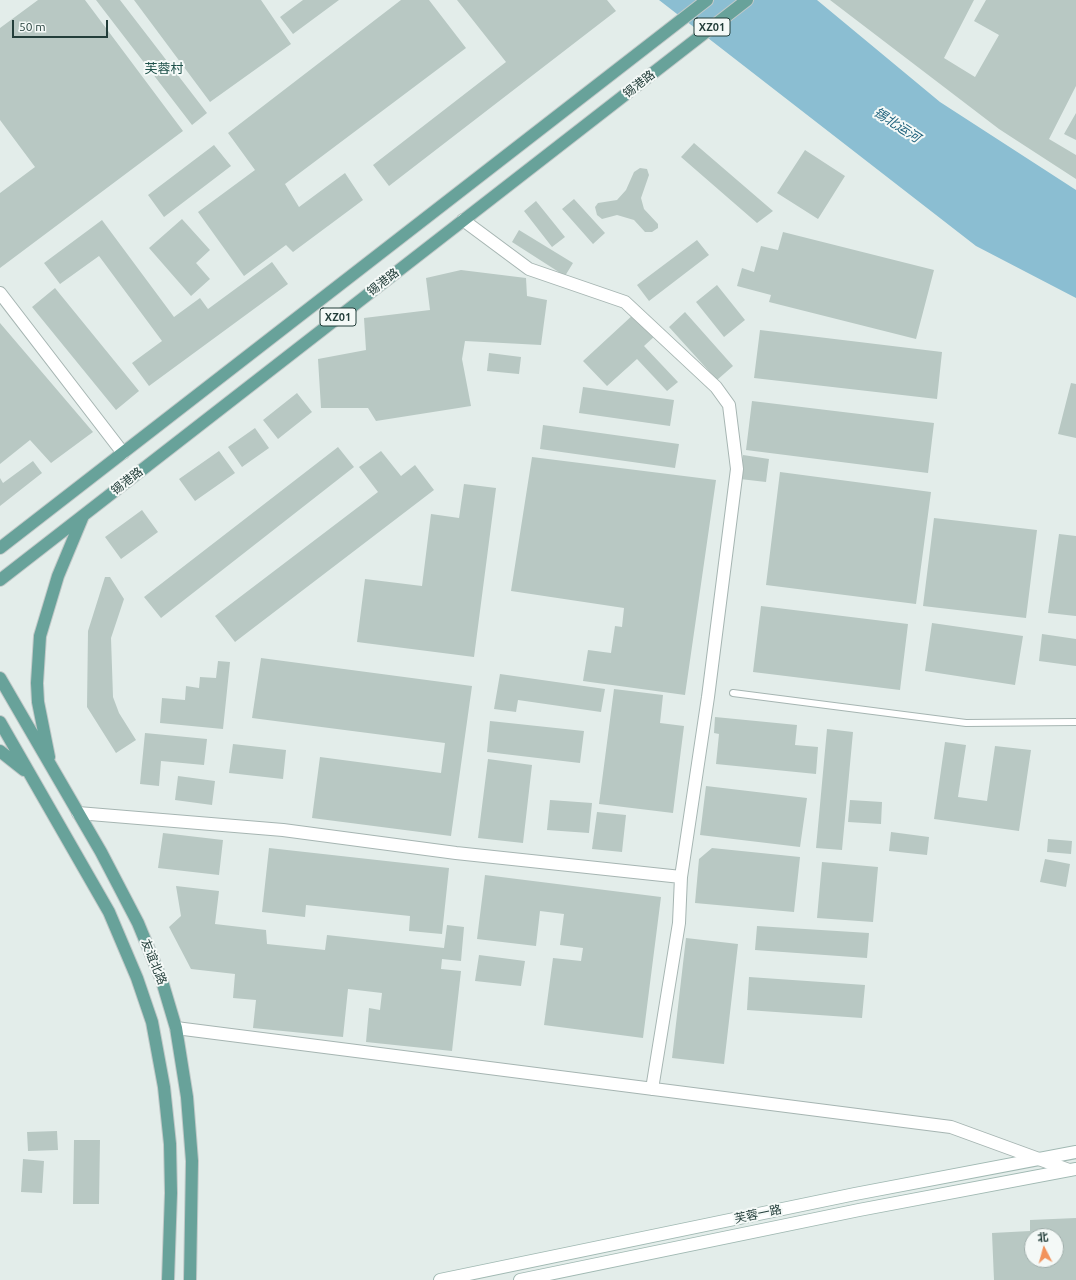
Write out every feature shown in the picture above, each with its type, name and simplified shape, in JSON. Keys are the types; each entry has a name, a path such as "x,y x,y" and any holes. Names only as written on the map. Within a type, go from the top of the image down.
{"main road":[{"name":"锡港路","path":"0,548 707,0"},
{"name":"锡港路","path":"0,580 747,0"},
{"path":"51,766 38,696 37,683 40,636 58,576 83,515"},
{"name":"友谊北路","path":"0,678 101,852 138,923 162,981 176,1028 187,1097 192,1161 190,1280"},
{"name":"友谊北路","path":"0,722 109,912 137,978 152,1022 164,1087 170,1144 172,1193 168,1280"},
{"path":"0,751 28,773"}],"street":[{"path":"463,220 529,269 625,302 716,387 730,405 737,469 708,697 682,877 679,923 652,1089"},
{"path":"0,293 123,453"},
{"path":"78,813 283,830 456,853 682,877"},
{"path":"176,1028 951,1127 1073,1169"},
{"name":"芙蓉一路","path":"440,1280 855,1194 1076,1152"},
{"name":"芙蓉一路","path":"520,1280 859,1210 1073,1169"}],"lane":[{"path":"733,693 966,723 1076,722"}],"water":[{"name":"锡北运河","path":"659,0 817,0 940,102 1076,190 1076,298 976,246"}],"building":[{"path":"38,0 85,0 183,131 0,268 0,193 35,167 0,120 0,28"},
{"path":"96,0 120,0 207,113 192,125"},
{"path":"134,0 261,0 291,44 210,102"},
{"path":"303,0 339,0 293,34 280,17"},
{"path":"401,0 429,0 466,48 285,184 299,207 345,173 363,200 293,252 286,245 244,276 198,212 255,170 228,133"},
{"path":"457,0 607,0 616,11 389,186 373,165 506,62"},
{"path":"830,0 974,0 944,58 975,77 999,35 974,21 986,0 1076,0 1076,86 1049,139 1076,155 1076,179 999,129"},
{"path":"1076,113 1076,140 1064,134"},
{"path":"694,143 773,211 757,223 681,157"},
{"path":"214,145 231,166 164,217 148,195"},
{"path":"805,150 845,176 818,219 777,193"},
{"path":"640,168 647,169 649,175 641,198 644,209 658,224 658,228 652,232 645,232 634,220 617,215 602,219 597,215 595,207 598,203 617,200 626,190 634,172"},
{"path":"574,199 605,233 593,244 562,209"},
{"path":"536,201 565,237 552,247 524,211"},
{"path":"182,219 210,250 196,263 210,279 191,296 149,248"},
{"path":"102,220 174,317 200,298 208,309 272,262 288,284 149,386 132,363 162,341 99,256 60,284 44,263"},
{"path":"519,230 573,263 565,276 512,242"},
{"path":"783,232 934,270 916,339 769,302 771,295 737,286 742,268 754,272 761,246 778,250"},
{"path":"697,240 709,255 649,301 637,285"},
{"path":"461,270 526,278 527,296 547,300 541,345 465,341 462,359 471,406 376,421 368,408 321,408 318,359 366,350 364,318 430,310 426,278"},
{"path":"717,285 745,320 724,337 696,302"},
{"path":"55,288 139,391 116,410 32,307"},
{"path":"685,312 733,366 717,380 669,327"},
{"path":"635,313 656,335 644,346 678,382 667,391 637,359 607,386 583,361"},
{"path":"0,323 93,432 51,463 30,440 0,464"},
{"path":"760,330 942,352 937,399 754,378"},
{"path":"489,353 521,357 519,374 487,371"},
{"path":"1071,383 1076,384 1076,438 1058,434"},
{"path":"583,387 674,400 670,426 579,413"},
{"path":"297,393 312,412 278,439 263,420"},
{"path":"752,401 934,423 928,473 746,450"},
{"path":"543,425 679,444 675,468 540,449"},
{"path":"255,428 269,448 242,467 228,447"},
{"path":"338,447 354,467 161,618 144,597"},
{"path":"219,451 235,473 195,501 179,479"},
{"path":"381,451 401,476 415,465 434,490 235,642 215,616 378,492 359,467"},
{"path":"743,455 769,459 766,482 740,479"},
{"path":"532,457 716,480 685,695 583,681 588,650 611,653 615,626 622,627 624,608 511,591"},
{"path":"33,461 42,473 0,506 0,478 3,483"},
{"path":"780,472 931,492 916,604 766,585"},
{"path":"464,484 496,488 474,657 357,642 365,579 422,586 431,514 459,518"},
{"path":"142,510 158,532 121,559 105,537"},
{"path":"934,518 1037,530 1026,618 923,606"},
{"path":"1059,534 1076,536 1076,616 1048,613"},
{"path":"105,577 110,577 124,599 111,638 113,697 119,713 136,740 116,753 87,707 88,631"},
{"path":"761,606 908,624 900,690 753,672"},
{"path":"932,623 1023,636 1015,685 925,671"},
{"path":"1042,634 1076,639 1076,666 1039,661"},
{"path":"261,658 472,686 451,836 312,818 320,757 441,773 445,743 252,718"},
{"path":"218,661 230,662 223,729 160,723 162,698 185,700 186,686 199,688 200,677 216,678"},
{"path":"500,674 605,689 601,712 518,700 516,712 494,709"},
{"path":"614,689 663,695 660,723 684,726 673,813 599,804"},
{"path":"715,717 797,725 795,745 818,747 816,774 716,764 719,734 714,733"},
{"path":"490,721 584,731 580,763 487,752"},
{"path":"827,729 853,732 842,850 816,848"},
{"path":"145,733 207,739 204,765 161,761 159,786 140,784"},
{"path":"945,742 966,745 958,797 987,801 995,746 1031,750 1019,831 934,819"},
{"path":"233,744 286,750 283,779 229,773"},
{"path":"488,759 532,765 523,843 478,838"},
{"path":"178,776 215,781 212,805 175,800"},
{"path":"706,786 807,798 800,847 700,835"},
{"path":"550,800 592,803 589,833 547,830"},
{"path":"850,800 882,802 881,824 848,822"},
{"path":"597,812 626,815 622,852 592,849"},
{"path":"891,832 929,837 927,855 889,851"},
{"path":"163,833 223,840 219,875 158,868"},
{"path":"1048,839 1072,841 1071,854 1047,852"},
{"path":"269,848 449,868 442,934 409,931 410,916 306,905 305,917 262,912"},
{"path":"712,848 800,857 794,912 695,903 699,859"},
{"path":"1045,859 1070,864 1066,887 1040,882"},
{"path":"822,862 878,867 873,922 817,918"},
{"path":"485,875 661,897 643,1038 544,1025 553,958 581,961 583,948 560,945 564,914 540,911 536,946 477,939"},
{"path":"176,886 219,891 215,924 266,930 267,944 325,950 327,935 444,948 447,925 464,927 461,961 442,959 441,969 461,971 452,1051 366,1042 369,1008 380,1010 382,993 348,989 343,1037 253,1028 256,1000 233,998 235,974 191,969 169,927 181,916"},
{"path":"757,926 869,933 867,958 755,950"},
{"path":"686,938 738,944 724,1064 672,1058"},
{"path":"479,955 525,961 521,986 475,981"},
{"path":"749,977 865,985 862,1018 747,1010"},
{"path":"57,1131 58,1150 28,1151 27,1132"},
{"path":"74,1140 100,1140 99,1204 73,1204"},
{"path":"23,1159 44,1161 42,1193 21,1192"},
{"path":"1076,1218 1076,1280 994,1280 992,1233 1024,1231 1024,1268 1064,1268 1064,1228 1030,1228 1030,1220"}],"district":[{"name":"芙蓉村","path":"164,69"}]}
